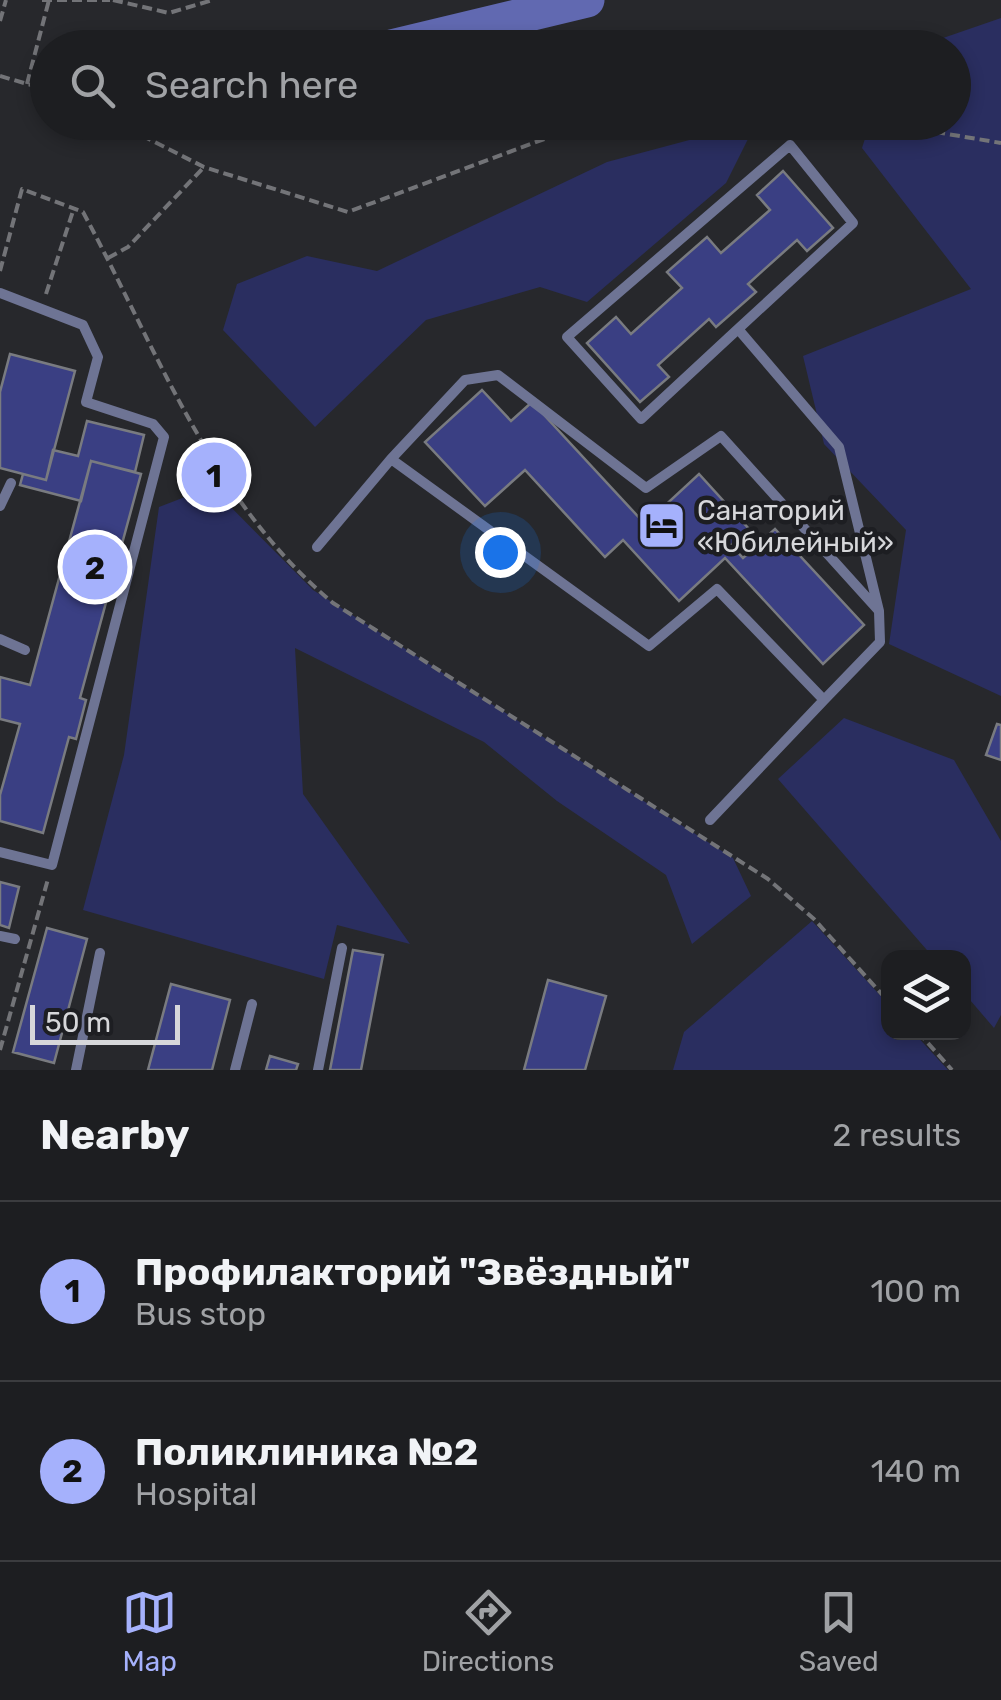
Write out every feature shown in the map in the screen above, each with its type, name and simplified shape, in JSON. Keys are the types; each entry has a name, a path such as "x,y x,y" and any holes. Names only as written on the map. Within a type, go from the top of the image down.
{"lane":[{"path":"790,145 853,223 738,329 641,419 567,337 790,145"},
{"path":"0,293 82,325 98,357 86,402 153,424 164,437 52,865 0,852"},
{"path":"710,820 880,642 879,610 839,447 738,329"},
{"path":"317,547 465,380 498,375 646,488 720,436 879,610"},
{"path":"391,459 649,646 717,589 824,700"},
{"path":"0,506 11,483"},
{"path":"0,639 25,650"},
{"path":"0,936 15,939"},
{"path":"318,1070 342,948"},
{"path":"76,1070 100,953"},
{"path":"236,1070 252,1004"}],"path":[{"path":"0,21 6,0"},
{"path":"40,30 47,0 112,0 169,13 213,0"},
{"path":"27,84 30,71"},
{"path":"0,76 30,85"},
{"path":"971,137 1001,142"},
{"path":"151,140 204,167 348,212 542,140"},
{"path":"108,258 128,247 204,167"},
{"path":"0,271 22,189 83,212 140,318 183,414 220,476 292,569 332,603 768,879 814,918 881,993"},
{"path":"41,308 74,208"},
{"path":"0,1050 52,865"},
{"path":"925,1040 952,1070"}],"shaded area":[{"path":"1001,18 1001,696 889,644 906,530 824,444 803,356 971,289 862,148 865,140 971,140 971,30 966,30"},
{"path":"689,140 748,140 726,183 587,302 540,287 426,320 315,427 223,330 237,284 307,256 377,271 607,162"},
{"path":"211,487 313,590 733,858 751,896 692,944 666,875 557,801 484,742 295,648 303,794 410,944 337,925 324,979 83,910 124,755 159,507"},
{"path":"844,718 954,760 1001,841 1001,1015 994,1028 971,1001 971,950 927,950 778,779"},
{"path":"812,921 881,996 881,1040 920,1040 948,1070 673,1070 684,1032"}],"building":[{"path":"783,171 833,228 807,251 797,240 748,284 756,292 716,327 709,319 658,365 669,377 640,402 587,343 616,317 631,334 682,288 667,272 707,237 721,253 770,210 757,195"},
{"path":"10,354 75,371 46,480 0,468 0,392"},
{"name":"Санаторий «Юбилейный»","path":"482,390 511,421 532,402 645,524 699,474 749,529 731,545 743,558 775,529 864,625 823,664 725,558 679,601 623,540 605,557 525,470 485,506 425,442"},
{"path":"87,421 144,435 135,472 91,461 81,501 20,485 23,474 46,480 53,450 78,456"},
{"path":"91,461 141,474 80,698 86,700 76,739 69,737 43,833 0,821 0,795 20,724 0,719 0,677 30,685"},
{"path":"997,724 1001,725 1001,760 986,755"},
{"path":"0,882 19,887 9,928 0,925"},
{"path":"47,928 87,939 54,1063 13,1052"},
{"path":"353,950 383,955 361,1070 330,1070"},
{"path":"548,980 606,996 585,1070 524,1070"},
{"path":"171,984 230,1000 212,1070 148,1070"},
{"path":"270,1056 298,1064 296,1070 266,1070"}],"waterway":[{"path":"462,30 587,0"}],"place":[{"name":"Профилакторий \"Звёздный\"","path":"214,475"},
{"name":"Санаторий «Юбилейный»","path":"662,526"},
{"name":"Поликлиника №2","path":"95,567"}]}
